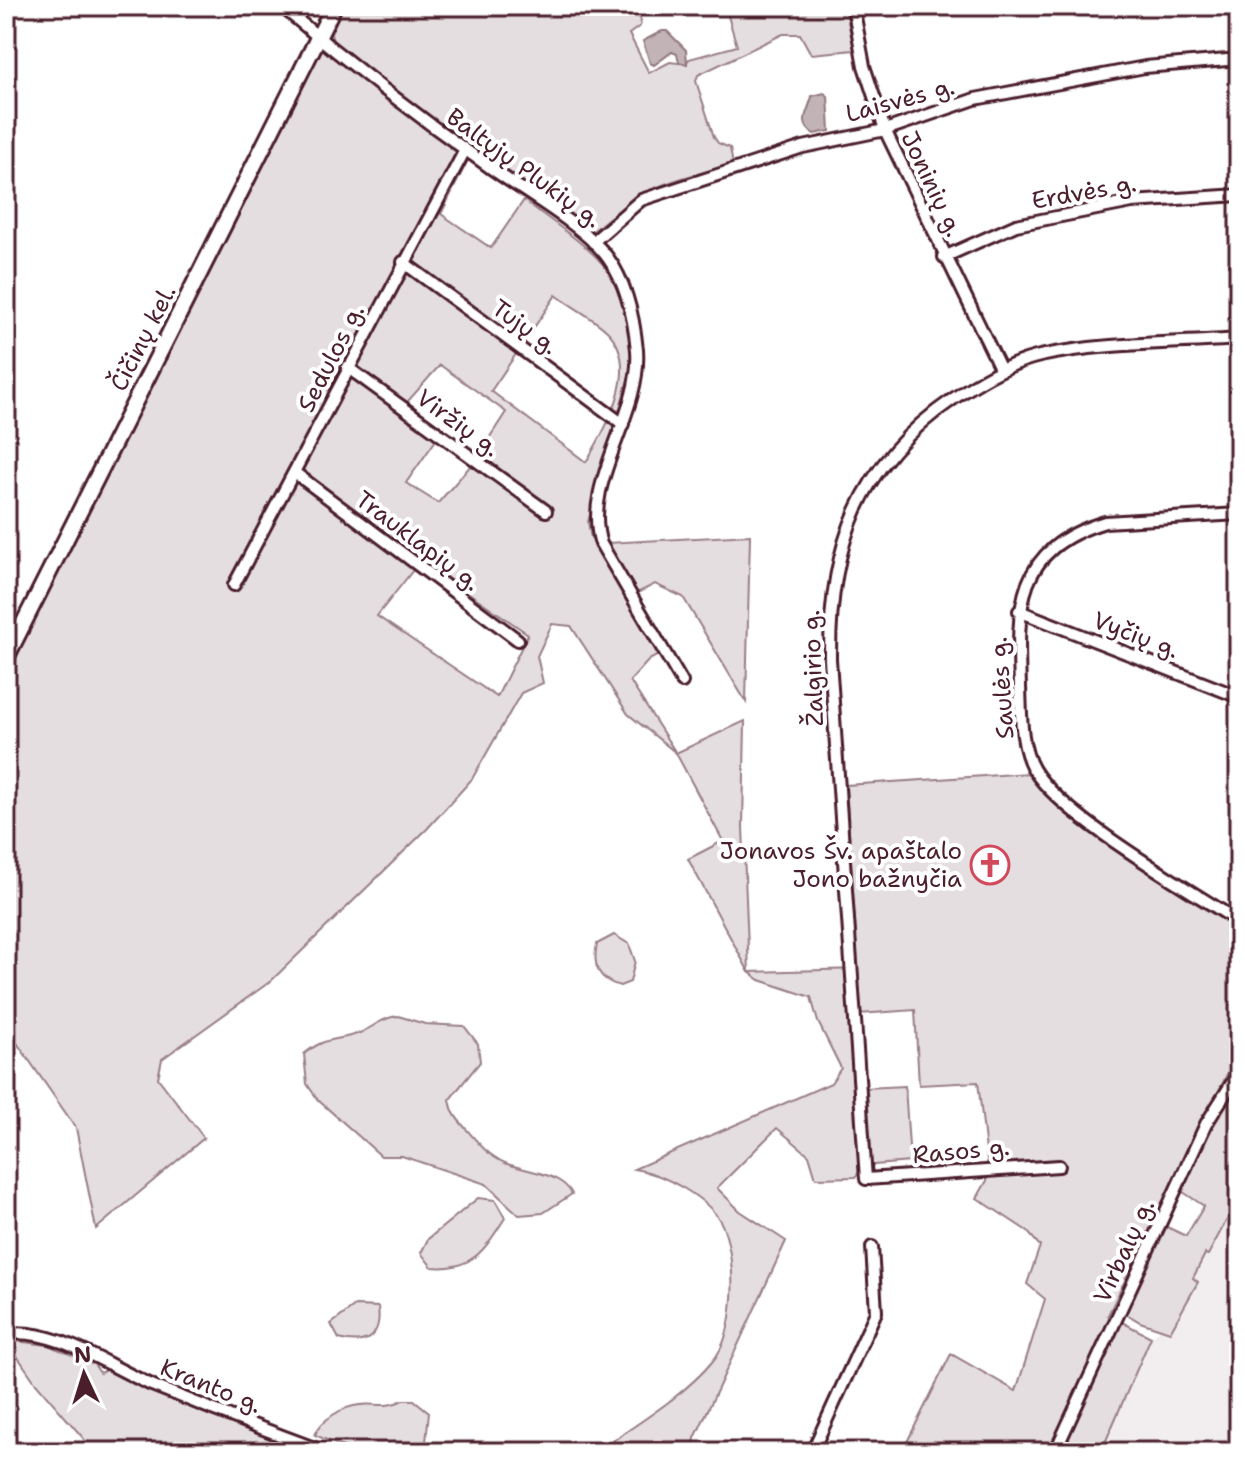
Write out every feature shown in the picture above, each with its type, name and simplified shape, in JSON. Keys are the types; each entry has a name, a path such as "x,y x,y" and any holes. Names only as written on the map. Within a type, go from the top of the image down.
{"main road":[{"name":"Čičinų kel.","path":"6,658 334,6"}],"street":[{"name":"Baltųjų Plukių g.","path":"281,6 465,150 593,242 623,283 637,348 637,365 623,424 597,505 596,528 601,544 682,682"},
{"name":"Joninių g.","path":"853,6 864,66 885,130 1001,370"},
{"name":"Laisvės g.","path":"593,242 641,200 832,138 885,130 975,99 1145,67 1239,59"},
{"name":"Sedulos g.","path":"234,585 295,473 347,367 465,150"},
{"name":"Erdvės g.","path":"944,257 1016,225 1132,202 1239,195"},
{"name":"Tujų g.","path":"403,262 623,424"},
{"name":"Žalgirio g.","path":"866,1179 830,659 831,593 838,554 860,499 879,468 927,417 1001,370 1039,356 1068,352 1239,339"},
{"name":"Viržių g.","path":"347,367 546,511"},
{"name":"Trauklapių g.","path":"295,473 518,640"},
{"name":"Saulės g.","path":"1239,514 1105,522 1083,529 1062,539 1033,569 1019,611 1024,738 1033,770 1064,805 1239,922"},
{"name":"Vyčių g.","path":"1019,611 1239,697"},
{"name":"Virbalų g.","path":"1055,1452 1206,1124 1239,1072"},
{"name":"Rasos g.","path":"866,1179 1059,1166"},
{"path":"812,1452 876,1312 872,1247"},
{"name":"Kranto g.","path":"6,1334 40,1336 176,1395 325,1452"}],"shaded area":[{"path":"342,6 632,6 641,20 640,26 629,34 649,73 670,62 686,64 689,59 737,46 725,6 845,6 854,50 811,54 800,34 783,34 698,75 696,81 714,137 718,143 730,148 733,165 657,187 627,204 592,232 580,230 452,136 333,41 330,31"},
{"path":"667,31 686,50 687,64 679,62 677,54 672,52 654,65 650,63 643,41"},
{"path":"322,47 469,158 441,214 491,248 524,200 572,236 606,268 618,287 626,310 630,372 588,522 591,538 607,543 750,535 746,702 683,597 655,584 635,594 668,650 649,660 630,681 676,753 628,714 571,626 552,624 537,656 543,683 521,693 472,779 427,829 271,981 162,1059 158,1078 204,1138 96,1229 76,1128 6,1027 6,677 317,50","holes":["556,295 607,331 617,345 622,362 618,397 603,433 586,462 491,391","440,365 506,412 473,463 438,503 406,483 438,437 400,410","421,560 528,634 497,697 377,616"]},
{"path":"824,93 828,96 830,131 814,134 806,125 806,116 812,96"},
{"path":"745,721 743,827 749,972 688,859 723,841 676,753"},
{"path":"1030,773 1057,806 1239,927 1239,1050 1108,1315 1151,1337 1101,1452 902,1452 951,1354 1016,1391 1045,1299 1027,1284 1040,1246 1027,1231 977,1198 989,1177 978,1082 919,1085 915,1010 859,1014 865,1088 905,1086 910,1162 862,1166 856,1177 816,1178 809,1155 777,1128 717,1188 740,1211 786,1241 695,1438 693,1452 597,1452 672,1399 700,1375 720,1349 730,1316 731,1259 723,1227 717,1217 685,1189 634,1169 831,1083 841,1068 818,1022 811,997 760,980 749,972 858,969 846,785"},
{"path":"614,935 629,944 635,961 630,982 620,986 602,976 595,959 597,944"},
{"path":"398,1016 425,1024 464,1026 478,1044 480,1062 450,1099 456,1116 494,1157 552,1177 572,1194 543,1213 519,1215 486,1184 402,1156 381,1156 318,1100 307,1084 304,1054 324,1042 357,1034"},
{"path":"1239,1086 1239,1197 1208,1255 1205,1254 1193,1278 1198,1282 1170,1332 1140,1322 1125,1313 1165,1226 1186,1236 1204,1206 1180,1190 1222,1109"},
{"path":"478,1198 495,1200 505,1218 498,1229 484,1248 468,1261 432,1267 421,1253 428,1239"},
{"path":"1236,1202 1239,1203 1239,1452 1101,1452 1151,1337 1162,1328 1170,1332 1197,1282 1193,1279 1205,1254 1208,1254"},
{"path":"355,1306 378,1307 375,1332 365,1340 339,1339 331,1324"},
{"path":"6,1340 48,1345 94,1364 100,1373 106,1370 310,1452 88,1452 84,1439 35,1382"},
{"path":"414,1400 429,1412 425,1452 355,1452 315,1435 327,1419 347,1408 392,1404"}],"place":[{"name":"Jonavos Šv. apaštalo Jono bažnyčia","path":"990,865"}]}
